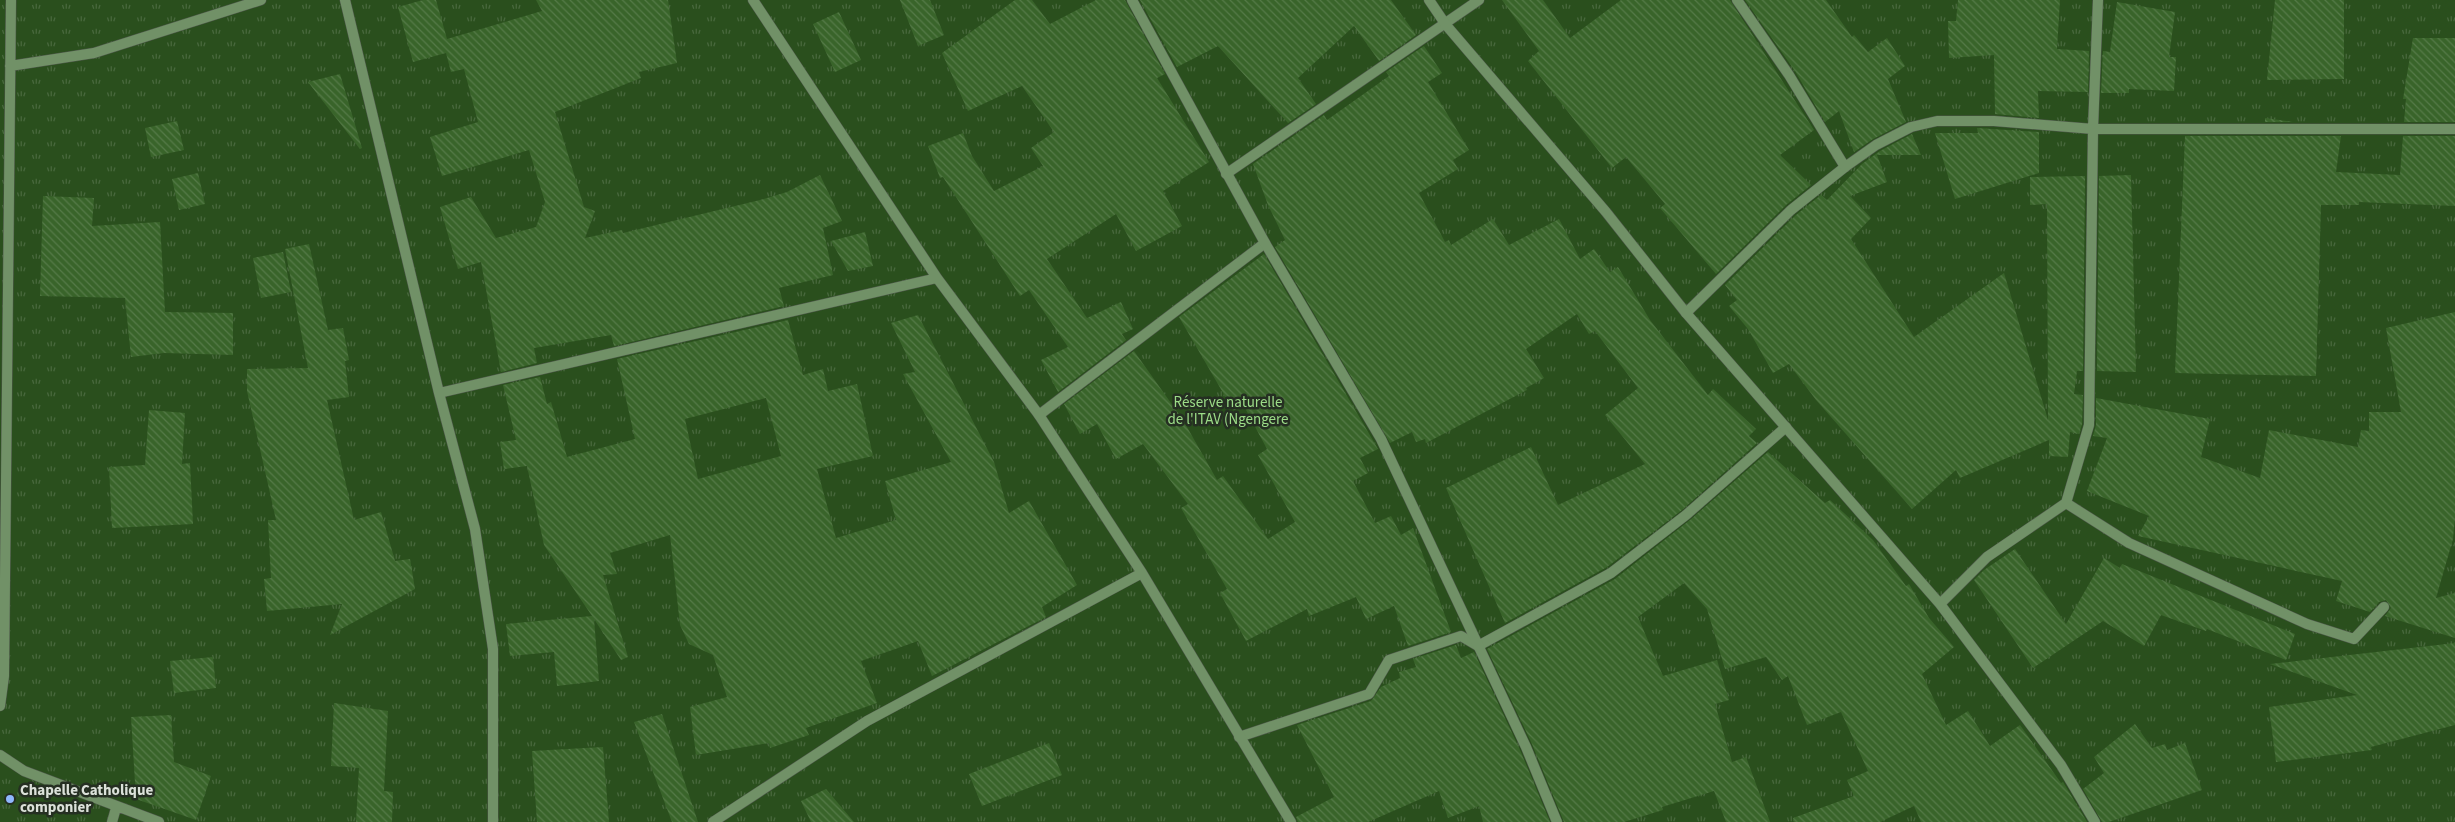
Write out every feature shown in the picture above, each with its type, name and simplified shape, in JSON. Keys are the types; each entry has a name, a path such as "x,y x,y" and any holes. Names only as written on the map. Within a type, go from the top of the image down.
{"street":[{"path":"0,706 4,676 11,0"},
{"path":"10,66 94,53 260,0"},
{"path":"345,0 440,393 475,529 493,649 493,822"},
{"path":"753,0 937,278 1039,415 1142,573 1291,822"},
{"path":"1132,0 1265,243 1381,440 1526,747 1557,822"},
{"path":"1429,0 1446,24 1606,212 1686,314 1940,604 2061,765 2095,822"},
{"path":"1226,174 1479,0"},
{"path":"1737,0 1789,75 1845,167"},
{"path":"1940,604 1987,557 2066,503 2089,425 2093,129 2098,0"},
{"path":"1686,314 1791,210 1876,145 1911,127 1938,121 1994,121 2093,129 2455,129"},
{"path":"1039,415 1265,243"},
{"path":"440,393 937,278"},
{"path":"1478,646 1611,572 1670,527 1786,427"},
{"path":"2066,503 2129,543 2307,624 2354,639 2384,607"},
{"path":"713,822 867,721 1142,573"},
{"path":"1239,737 1369,694 1389,660 1461,636 1478,646"},
{"path":"0,755 24,771 116,808 159,822"},
{"path":"112,822 116,808"}],"green space":[{"name":"Réserve naturelle de l'ITAV (Ngengere","path":"0,0 2455,0 2455,822 0,822"}],"building":[{"path":"423,0 436,0 447,39 542,11 536,0 668,0 677,63 639,72 641,78 555,112 584,207 595,211 585,238 622,230 623,233 760,200 787,192 820,175 842,221 823,228 833,275 779,288 784,306 614,346 611,335 534,348 537,363 501,372 481,262 458,269 440,207 471,197 496,238 536,227 545,202 529,150 442,176 430,137 478,122 464,69 451,72 446,53 413,62 398,7"},
{"path":"900,0 930,0 944,35 918,46"},
{"path":"1015,0 1032,0 1050,24 1096,0 1125,0 1165,74 1157,78 1209,162 1163,191 1182,226 1136,251 1116,214 1047,259 1087,318 1121,302 1133,329 1122,334 1126,340 1058,392 1041,360 1068,347 1029,290 1020,296 943,177 940,178 928,146 963,133 972,156 994,191 1043,166 1031,148 1054,132 1022,86 968,111 942,53"},
{"path":"1140,0 1391,0 1416,35 1379,61 1354,26 1298,78 1316,104 1288,123 1218,46 1177,67"},
{"path":"1502,0 1543,0 1570,38 1621,0 1730,0 1814,130 1780,155 1811,185 1786,205 1716,274 1660,208 1665,204 1626,157 1612,168 1528,61 1539,51"},
{"path":"1745,0 1826,0 1852,37 1854,35 1868,52 1887,38 1905,66 1888,79 1906,122 1873,139 1854,152 1839,111 1825,122 1795,71"},
{"path":"1958,0 2060,0 2057,49 2089,51 2088,92 2038,91 2039,118 1995,114 1994,55 1949,58 1948,21 1956,21"},
{"path":"2275,0 2344,0 2344,79 2267,80"},
{"path":"2117,2 2175,12 2169,57 2176,57 2174,91 2129,89 2129,93 2101,93 2103,51 2110,52"},
{"path":"839,12 861,60 835,72 813,24"},
{"path":"2413,38 2455,38 2455,122 2404,122 2406,99 2403,99"},
{"path":"1424,46 1442,73 1428,82 1469,150 1453,160 1458,169 1419,193 1445,242 1449,240 1451,245 1493,219 1509,245 1559,219 1580,259 1594,249 1610,272 1618,267 1650,320 1708,395 1713,389 1756,429 1749,436 1757,443 1682,510 1607,567 1505,623 1446,488 1531,447 1558,505 1645,464 1605,415 1638,388 1595,331 1589,334 1577,314 1526,349 1544,378 1526,388 1527,390 1426,443 1425,439 1416,442 1412,432 1390,443 1275,247 1285,240 1268,205 1253,164 1324,115 1327,120 1389,76 1386,72"},
{"path":"340,74 362,148 360,149 308,82"},
{"path":"2265,118 2293,122 2265,122"},
{"path":"177,121 184,150 151,157 145,128"},
{"path":"1977,128 2039,132 2039,173 1955,199 1935,133 1978,133"},
{"path":"1912,134 1921,155 1877,155 1887,182 1850,196 1871,218 1851,239 1914,337 2004,273 2048,420 2047,204 2030,205 2030,177 2085,176 2083,371 2077,371 2074,394 2083,395 2082,424 2079,434 2070,432 2068,457 2049,456 2049,440 1960,478 1956,470 1912,509 1816,400 1789,364 1773,373 1748,329 1729,306 1737,300 1725,285 1796,215 1821,195 1827,200 1862,164 1880,151"},
{"path":"2185,136 2341,136 2336,172 2400,175 2403,136 2455,136 2455,206 2359,202 2359,205 2321,205 2316,376 2175,373"},
{"path":"198,173 205,204 179,210 172,179"},
{"path":"2131,175 2136,372 2097,371 2099,176"},
{"path":"43,196 94,198 92,226 160,222 165,312 233,313 233,355 164,353 131,357 125,298 40,296"},
{"path":"865,232 873,266 848,271 831,241"},
{"path":"309,244 328,330 343,328 349,360 345,361 349,397 327,400 354,520 381,512 395,561 410,559 415,589 330,635 342,604 267,611 264,579 271,578 268,520 276,520 247,391 247,369 308,368 285,249"},
{"path":"283,252 291,292 261,298 253,258"},
{"path":"1264,254 1378,449 1360,458 1368,473 1353,481 1375,523 1391,516 1401,535 1413,528 1451,632 1408,646 1394,606 1366,619 1356,597 1309,616 1307,609 1246,641 1220,593 1227,589 1181,508 1188,504 1143,444 1116,459 1097,424 1080,434 1064,404 1134,351 1183,420 1217,480 1223,476 1268,539 1295,522 1258,455 1267,449 1245,408 1233,410 1179,317"},
{"path":"2455,312 2455,517 2453,539 2436,598 2455,593 2455,638 2385,616 2391,608 2386,600 2379,602 2370,612 2336,601 2342,581 2138,536 2149,516 2087,491 2107,438 2093,436 2096,425 2096,398 2210,419 2201,457 2260,478 2269,430 2358,447 2361,430 2369,431 2369,412 2401,412 2386,328"},
{"path":"918,315 994,462 1009,513 1029,501 1077,585 1042,607 1046,617 932,676 918,641 861,661 877,703 806,728 809,735 770,748 769,743 696,755 690,707 727,697 713,655 689,644 680,625 670,535 610,553 617,574 603,575 628,657 621,660 594,619 599,681 557,686 554,652 510,656 506,624 592,616 544,545 527,466 504,469 500,442 516,440 503,385 540,377 547,404 551,402 567,457 635,439 617,359 788,320 803,375 823,369 828,391 857,384 873,456 817,469 836,538 896,520 885,481 951,462 903,374 915,372 891,323","holes":["766,398 781,456 698,479 685,419"]},
{"path":"149,410 185,413 182,464 190,463 193,524 112,528 109,467 145,465"},
{"path":"1768,452 1825,503 1830,500 1873,540 1906,586 1909,584 1929,618 1954,647 1922,674 1946,725 1968,711 1990,746 2020,725 2061,783 2063,782 2087,822 1921,822 1914,806 1880,822 1794,822 1793,818 1854,796 1847,780 1868,771 1841,712 1807,725 1788,676 1782,680 1766,657 1725,669 1707,609 1684,583 1638,617 1663,676 1717,660 1729,700 1715,704 1732,762 1746,757 1770,822 1726,822 1714,791 1662,807 1663,810 1624,822 1564,822 1532,744 1487,649 1615,579 1690,520"},
{"path":"2015,549 2066,624 2104,558 2120,568 2122,564 2295,634 2286,660 2207,629 2206,631 2161,615 2144,646 2103,621 2033,668 1974,580 1984,570"},
{"path":"2455,643 2455,725 2371,747 2372,750 2276,762 2269,707 2357,695 2270,664"},
{"path":"1456,645 1461,658 1474,652 1520,750 1550,822 1483,822 1479,806 1448,818 1439,791 1368,822 1298,822 1296,817 1334,797 1297,725 1371,701 1381,687 1400,678 1399,672 1416,667 1413,659"},
{"path":"213,657 216,688 174,693 170,661"},
{"path":"334,703 388,711 384,791 393,792 392,822 356,822 359,768 331,766"},
{"path":"662,714 698,822 672,822 634,722"},
{"path":"171,715 174,762 211,776 196,820 136,799 131,717"},
{"path":"2135,724 2152,748 2165,744 2167,750 2185,743 2202,790 2109,822 2102,822 2083,789 2104,773 2094,757"},
{"path":"1049,743 1062,775 982,806 969,774"},
{"path":"603,747 609,822 537,822 532,751"},
{"path":"826,789 854,822 811,822 801,801"}],"place":[{"name":"Chapelle Catholique componier","path":"10,799"}]}
